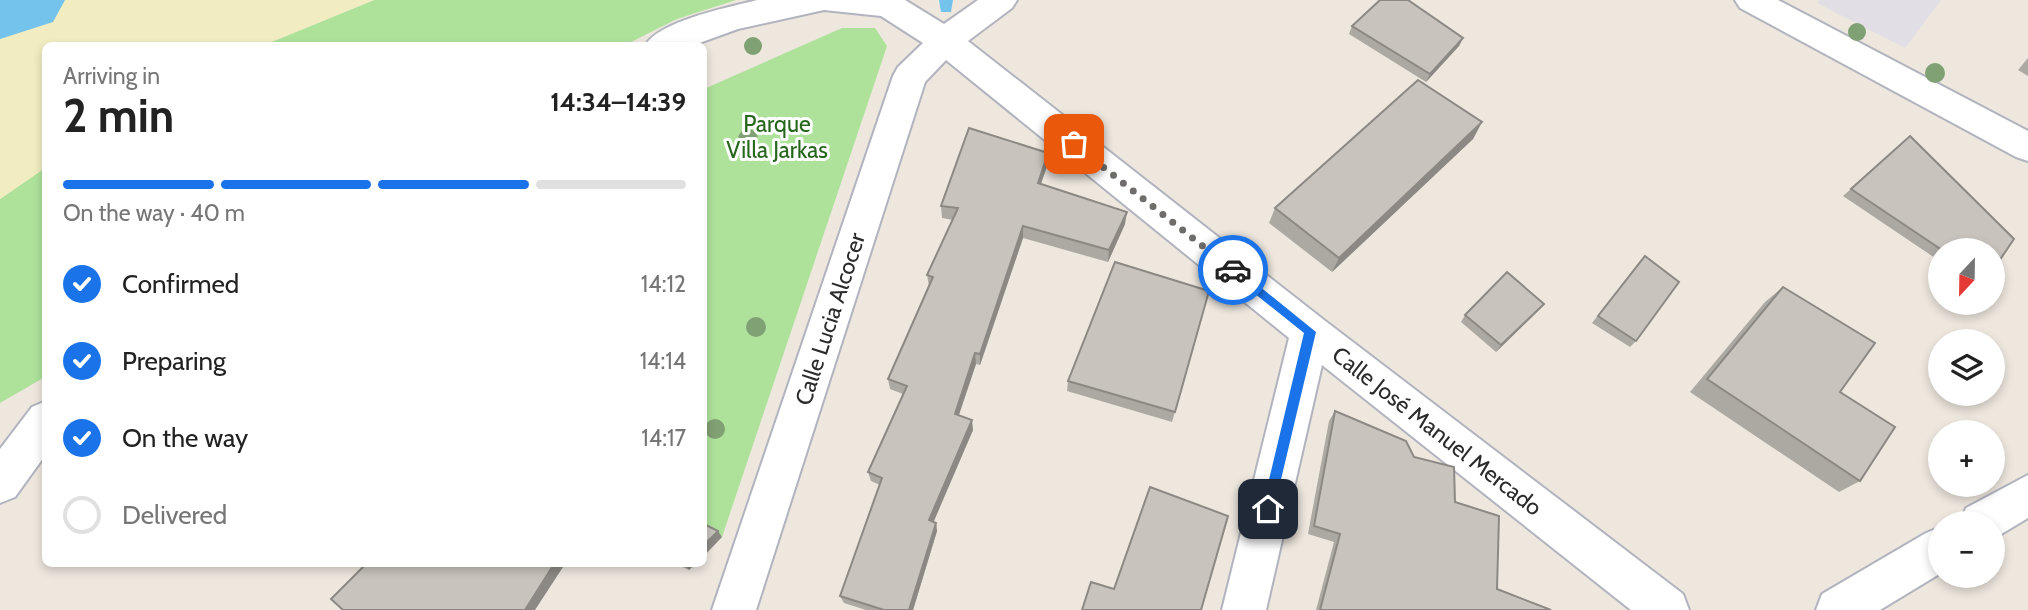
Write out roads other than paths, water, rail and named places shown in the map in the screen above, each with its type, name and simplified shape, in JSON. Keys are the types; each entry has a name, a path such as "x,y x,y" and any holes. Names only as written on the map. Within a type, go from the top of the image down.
{"street":[{"path":"668,42 676,37 768,9 818,0"},
{"name":"Calle José Manuel Mercado","path":"830,0 867,1 890,6 945,41 1310,332 1667,610"},
{"name":"Calle Lucia Alcocer","path":"734,610 910,76 945,41 1001,0"},
{"path":"1751,0 2028,147"},
{"path":"1244,610 1310,332"},
{"path":"0,443 42,421"},
{"path":"0,483 42,425"},
{"path":"2001,511 2028,495"},
{"path":"1838,610 1928,556"}],"waterway":[{"path":"0,8 23,0"},
{"path":"946,0 946,8"}],"park label":[{"name":"Parque Villa Jarkas","path":"777,137"}]}
